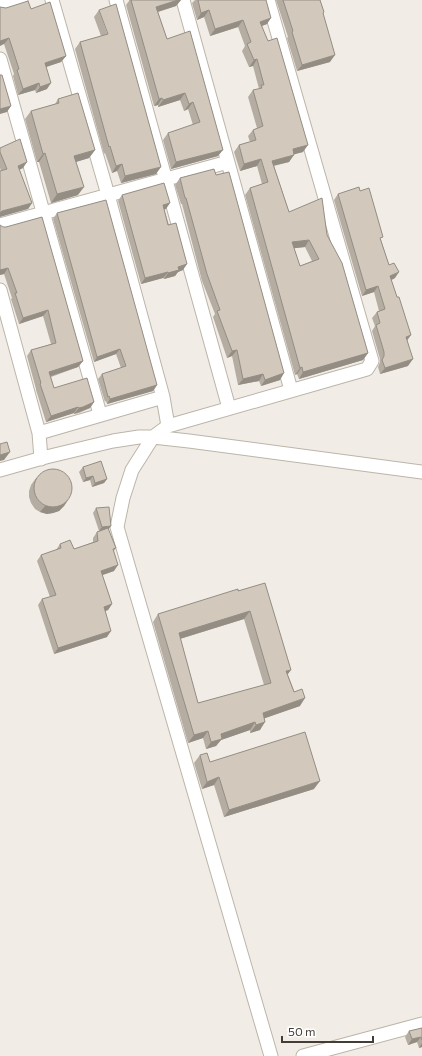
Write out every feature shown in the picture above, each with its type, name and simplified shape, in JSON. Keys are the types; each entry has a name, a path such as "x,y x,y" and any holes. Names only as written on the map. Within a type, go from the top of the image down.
{"street":[{"path":"0,6 21,0"},
{"path":"52,0 108,195 163,397 168,426"},
{"path":"116,0 229,408"},
{"path":"183,0 291,390"},
{"path":"268,0 372,361 367,369 168,426 153,437 132,470 123,498 117,527 271,1056"},
{"path":"0,59 100,414"},
{"path":"0,225 228,162"},
{"path":"0,290 40,433 41,459"},
{"path":"40,433 100,414 163,397"},
{"path":"0,470 113,441 139,437 153,437 422,472"},
{"path":"303,1056 422,1024"}],"building":[{"path":"131,0 178,0 156,7 167,39 190,31 223,150 176,162 168,133 200,122 193,102 189,104 185,93 163,100 162,98 159,99"},
{"path":"198,0 266,0 271,18 260,22 268,41 277,38 308,145 293,149 294,155 272,161 289,212 322,198 327,235 342,263 368,353 303,372 302,367 300,368 250,188 268,182 261,159 244,164 239,145 256,140 253,130 263,126 253,90 262,88 261,85 264,85 257,59 254,60 247,44 251,42 243,20 215,29 209,10 201,13","holes":["309,240 319,259 300,266 292,242"]},
{"path":"283,0 320,0 335,55 302,65"},
{"path":"28,1 31,9 50,2 66,56 45,63 51,83 40,87 39,83 23,89 17,70 19,69 9,38 0,41 0,7 6,8"},
{"path":"116,4 161,167 125,176 122,164 116,166 110,146 109,147 80,42 108,34 99,10"},
{"path":"0,75 2,75 11,106 0,109"},
{"path":"78,93 95,150 74,156 84,187 57,194 45,153 43,154 31,111 59,103 58,99"},
{"path":"20,139 27,162 18,166 32,203 2,211 0,213 0,171 7,169 0,152 0,148"},
{"path":"214,169 216,175 229,172 284,373 265,380 263,374 243,379 237,350 232,351 217,311 220,310 207,274 180,178"},
{"path":"164,183 170,203 163,205 168,225 176,223 187,264 178,267 179,270 145,278 122,195"},
{"path":"359,187 360,191 369,188 383,237 380,238 389,265 394,263 399,272 390,276 397,297 399,297 411,335 406,337 413,359 385,368 382,360 384,352 376,325 380,323 377,312 385,309 378,286 366,290 338,194"},
{"path":"106,200 157,385 110,399 109,396 108,397 102,374 126,366 120,349 97,357 57,213"},
{"path":"42,217 83,361 49,372 54,388 87,378 94,402 83,407 78,407 51,416 40,384 41,383 31,350 56,343 48,310 23,318 15,293 17,293 8,268 0,270 0,225 6,227"},
{"path":"7,442 10,452 0,455 0,444"},
{"path":"101,461 107,479 95,483 93,476 86,478 83,467"},
{"path":"49,469 57,469 67,474 71,481 71,495 67,502 57,507 49,507 39,502 37,499 34,492 34,484 39,474 42,472"},
{"path":"109,507 111,526 102,527 96,508"},
{"path":"108,528 116,548 113,549 118,565 101,571 112,604 104,607 111,631 58,648 42,599 56,595 41,555 61,548 60,544 70,540 74,549 98,541 97,532"},
{"path":"265,583 291,670 286,671 294,692 302,689 305,698 263,713 265,722 256,725 255,722 221,734 222,739 211,742 208,731 194,735 158,614 238,589 238,591","holes":["250,611 271,683 198,703 179,633"]},
{"path":"305,732 320,781 229,810 219,777 207,782 200,755 207,753 210,762"},
{"path":"422,1028 422,1040 421,1037 412,1039 409,1031"}]}
